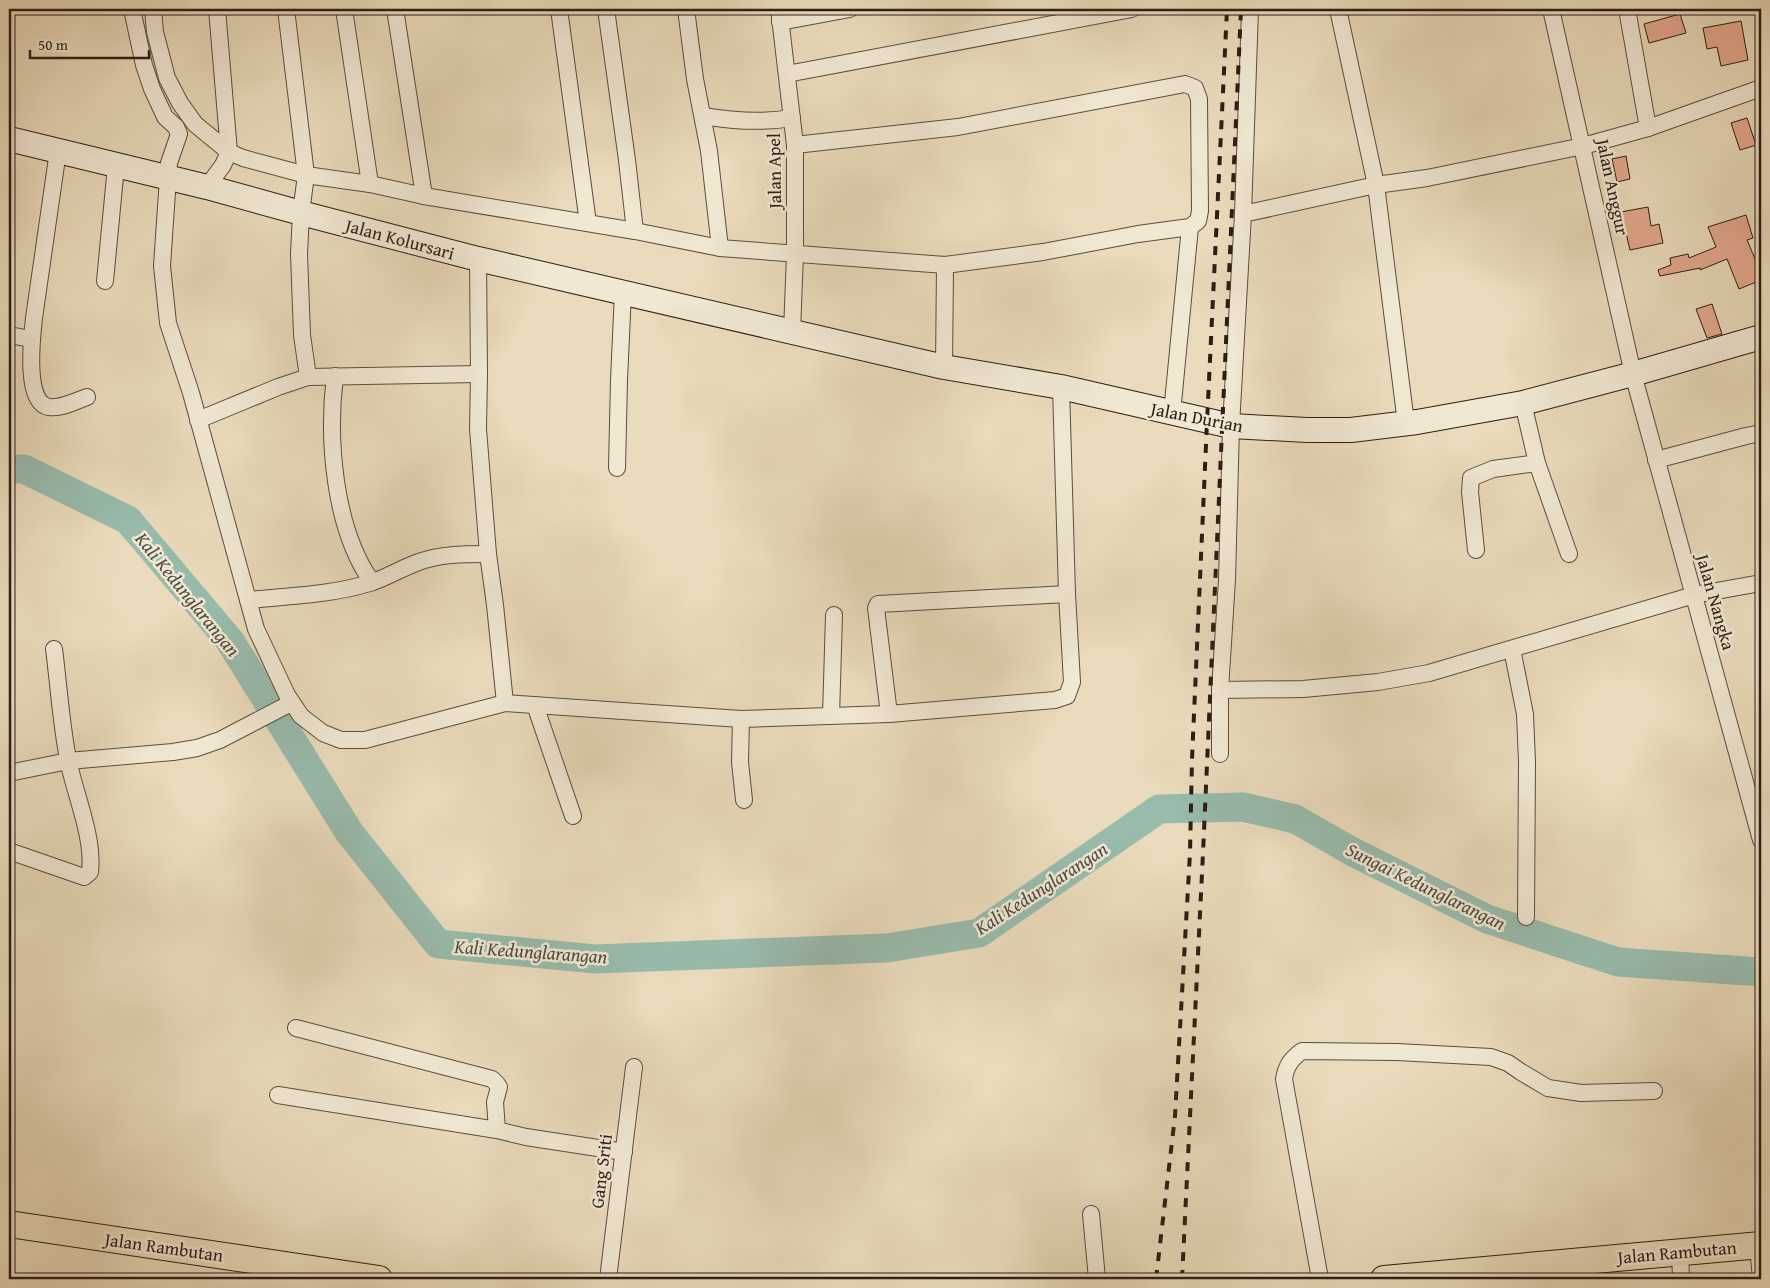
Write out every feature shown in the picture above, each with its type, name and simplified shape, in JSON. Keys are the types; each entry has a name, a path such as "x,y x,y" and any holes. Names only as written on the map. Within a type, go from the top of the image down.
{"main road":[{"name":"Jalan Rambutan","path":"9,1224 318,1274 379,1279"},
{"name":"Jalan Rambutan","path":"1395,1278 1760,1245"}],"street":[{"path":"132,9 144,65 152,89 164,117 176,128 178,139 169,163 162,266 168,323 198,420 256,629 288,705 323,733 341,740 365,740 504,703 741,719 889,714 1055,700 1067,696 1072,682 1067,594 1061,386"},
{"path":"153,9 155,32 167,78 180,103 195,124 226,158 243,158 306,179 370,184 424,196 588,222 720,248 795,259 945,264 1042,252 1138,234 1190,227 1198,222 1200,211 1199,99 1195,88 1185,84 958,127 795,146"},
{"path":"207,187 226,158 217,9"},
{"path":"286,9 306,179 301,209 299,254 302,335 308,377"},
{"path":"344,9 370,184"},
{"path":"395,9 424,196"},
{"path":"559,9 588,222"},
{"path":"606,9 635,231"},
{"path":"686,9 695,79 709,151 720,248"},
{"path":"779,15 850,9"},
{"path":"787,74 1132,9"},
{"path":"1220,754 1220,690 1227,580 1231,426 1243,214 1250,9"},
{"path":"1338,9 1376,185 1406,423"},
{"name":"Jalan Anggur","path":"1551,9 1633,374"},
{"path":"1627,9 1648,128"},
{"name":"Jalan Apel","path":"779,15 795,146 795,259 792,332"},
{"path":"1243,214 1376,185 1427,178 1583,146 1648,128 1761,88"},
{"path":"703,116 726,120 759,121 792,118"},
{"name":"Jalan Kolursari","path":"9,139 301,209 478,259 792,332"},
{"path":"58,150 31,339 33,382 36,396 47,407 52,408 87,397"},
{"path":"105,281 116,166"},
{"path":"1172,413 1190,227"},
{"path":"478,259 478,428 488,554 495,605 504,703"},
{"path":"944,356 945,264"},
{"path":"617,468 623,292"},
{"name":"Jalan Durian","path":"792,332 944,356 1231,426 1307,430 1351,430 1406,423 1523,403 1761,338"},
{"path":"9,335 31,339"},
{"path":"198,420 278,387 308,377 479,374"},
{"name":"Jalan Nangka","path":"1633,374 1761,840"},
{"path":"335,376 332,433 333,467 340,503 352,542 365,573 372,582"},
{"path":"1523,403 1537,463 1569,554"},
{"path":"1656,460 1761,433"},
{"path":"1476,550 1470,492 1471,478 1493,470 1537,463"},
{"path":"248,600 338,591 372,582 434,557 454,554 488,554"},
{"path":"1220,690 1303,689 1378,682 1429,673 1694,594 1761,583"},
{"path":"889,714 876,608 878,604 1067,594"},
{"path":"831,716 834,615"},
{"path":"9,851 84,877 90,872 87,833 68,761 54,649"},
{"path":"1512,649 1525,714 1527,762 1526,917"},
{"path":"9,773 68,761 173,752 197,748 220,740 288,705"},
{"path":"535,705 573,816"},
{"path":"741,719 740,762 744,800"},
{"path":"296,1028 492,1080 499,1087 495,1102 497,1130"},
{"path":"1320,1279 1284,1079 1285,1070 1292,1058 1302,1052 1397,1052 1491,1057 1508,1063 1548,1088 1581,1092 1654,1092"},
{"name":"Gang Sriti","path":"608,1279 634,1067"},
{"path":"278,1095 624,1152"},
{"path":"1091,1214 1097,1279"},
{"path":"1760,1245 1760,1279"},
{"path":"1680,1251 1680,1279"}],"building":[{"path":"1680,14 1686,33 1649,43 1644,24"},
{"path":"1741,21 1748,60 1721,66 1717,47 1707,49 1703,28"},
{"path":"1747,118 1756,145 1740,150 1731,123"},
{"path":"1626,156 1630,179 1617,182 1612,159"},
{"path":"1648,207 1651,226 1659,224 1663,243 1630,250 1621,212"},
{"path":"1746,215 1753,238 1747,240 1761,273 1761,280 1739,289 1727,259 1700,270 1700,268 1660,276 1658,270 1671,265 1670,258 1688,254 1689,258 1716,247 1708,227"},
{"path":"1712,304 1722,334 1707,338 1696,309"}],"waterway":[{"name":"Kali Kedunglarangan","path":"9,469 24,469 128,520 230,641 349,832 438,944 595,959 887,948 979,933 1159,809 1243,807 1295,819 1353,852 1487,919 1618,962 1761,972"}],"railway":[{"path":"1156,1279 1175,1116 1190,853 1192,759 1227,9"},
{"path":"1182,1279 1241,9"}],"water label":[{"name":"Sungai Kedunglarangan","path":"1426,886"}]}
